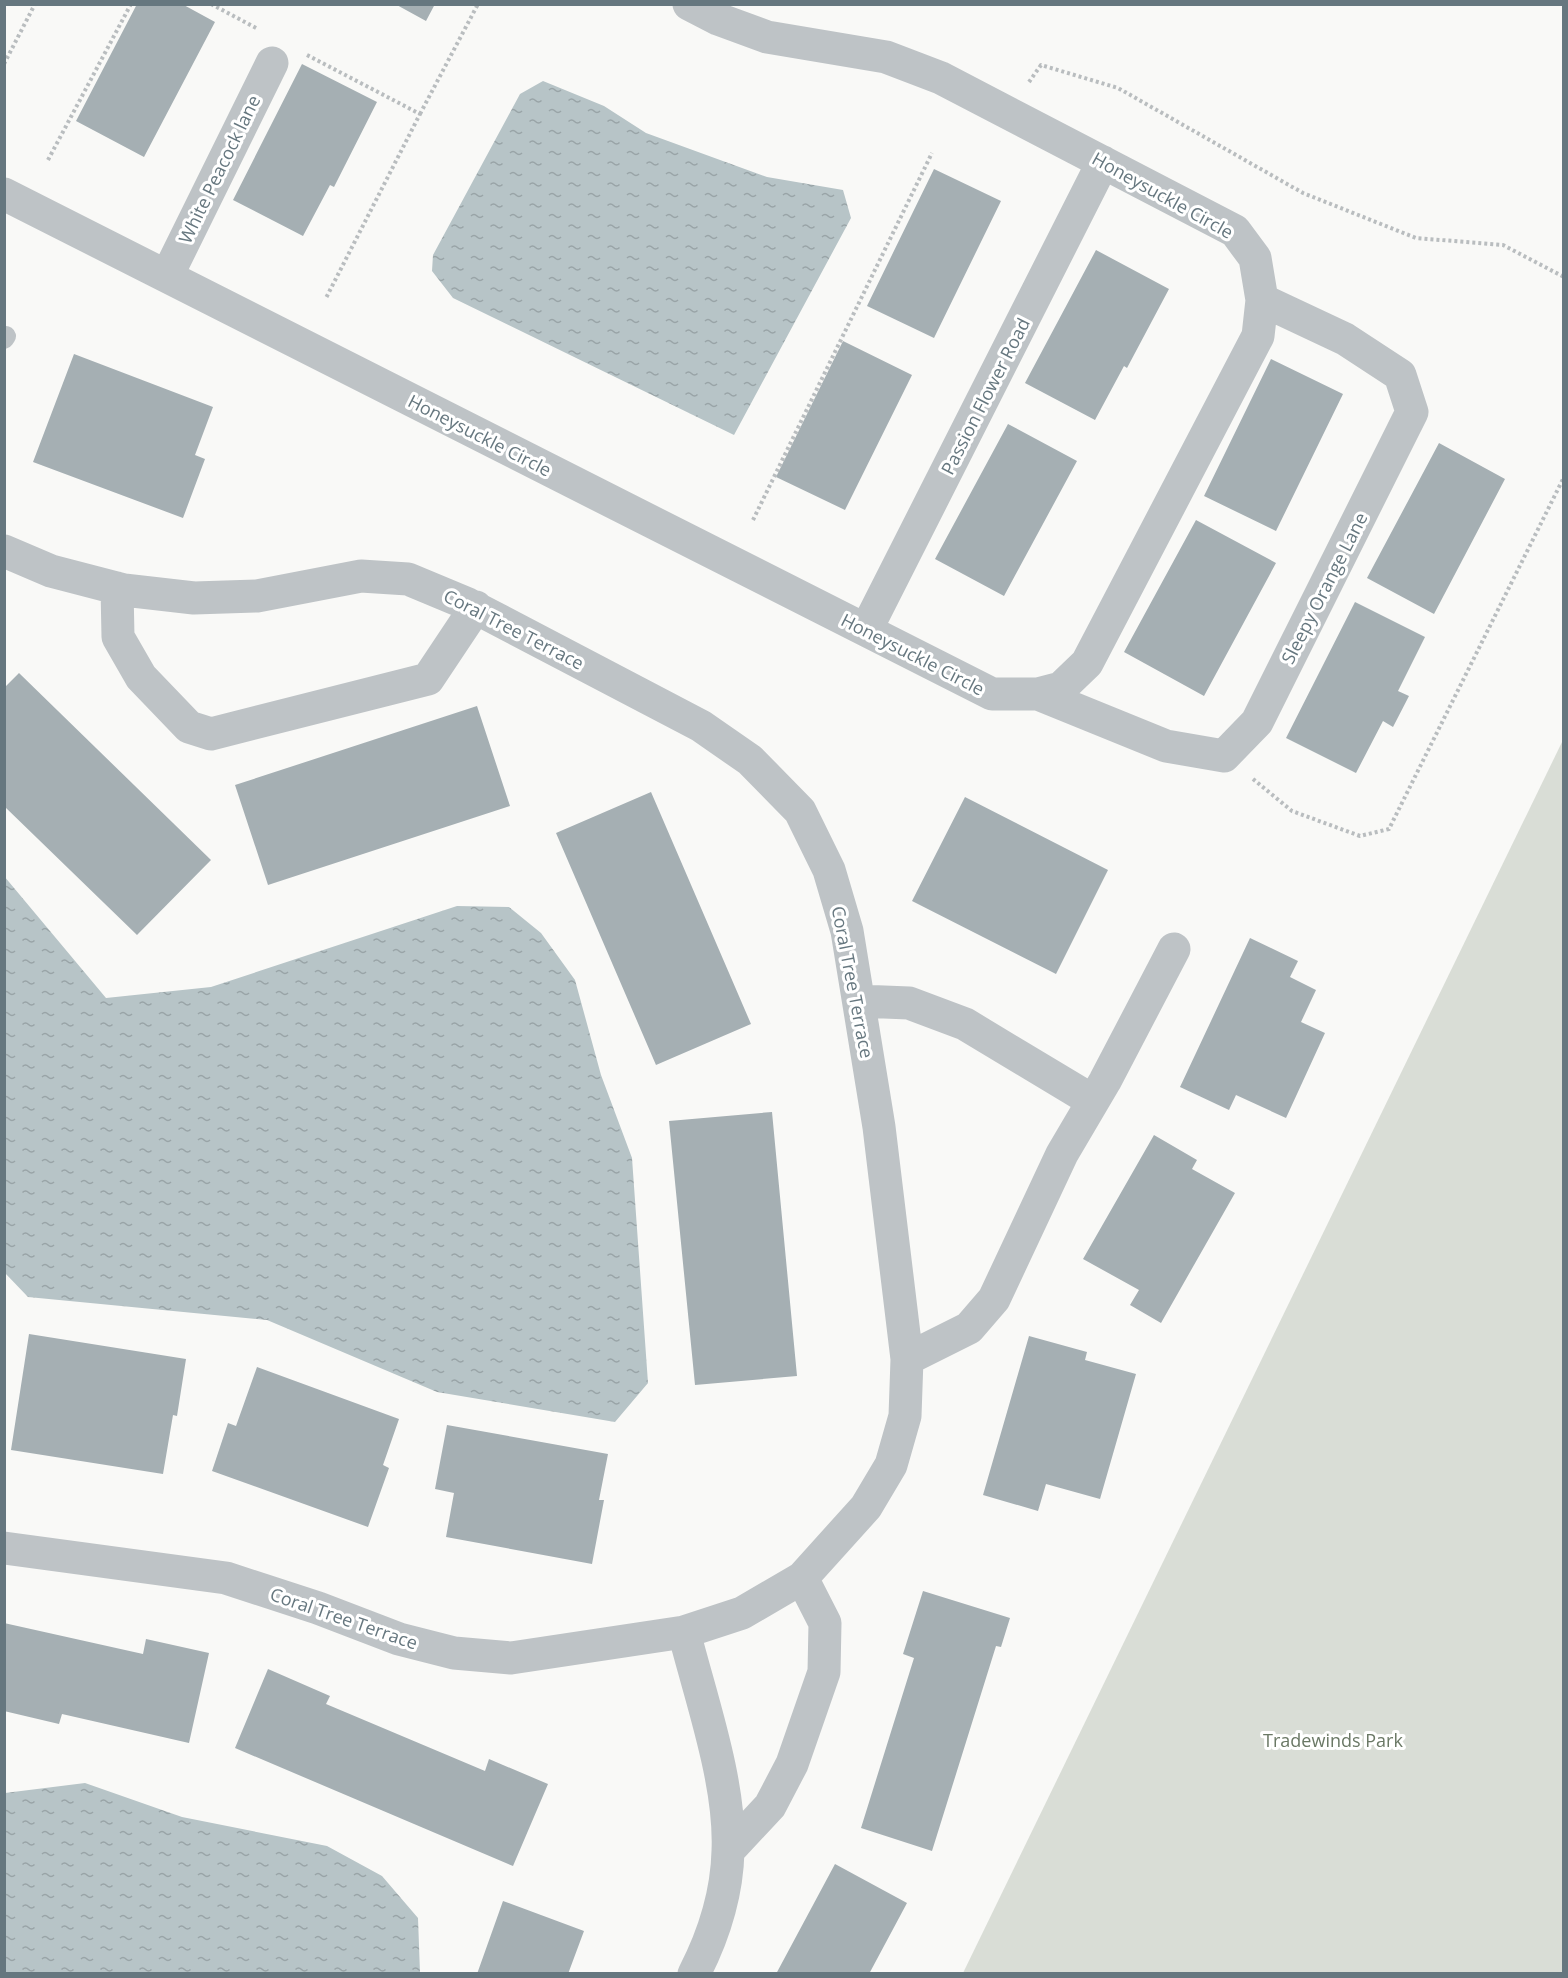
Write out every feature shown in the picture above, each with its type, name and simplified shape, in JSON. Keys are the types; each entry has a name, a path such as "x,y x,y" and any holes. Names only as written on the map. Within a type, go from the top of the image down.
{"street":[{"name":"Honeysuckle Circle","path":"4,194 992,694 1038,694 1061,688 1087,663 1258,336 1262,300 1255,258 1235,231 930,74 886,57 767,37 718,19 689,4"},
{"name":"White Peacock lane","path":"166,276 268,47"},
{"name":"Passion Flower Road","path":"866,630 1103,162"},
{"name":"Sleepy Orange Lane","path":"1224,756 1257,722 1412,412 1400,375 1345,339 1262,300"},
{"name":"Coral Tree Terrace","path":"4,551 51,571 117,588 194,598 257,596 361,576 408,579 476,607 701,726 750,760 800,811 829,870 847,931 879,1127 907,1359 905,1416 891,1465 866,1507 802,1578 742,1613 684,1632 511,1658 454,1653 399,1639 318,1608 226,1578 4,1548"},
{"path":"117,588 118,637 141,677 189,727 211,734 428,679 476,607"},
{"path":"1038,694 1166,746 1224,756"},
{"path":"907,1359 969,1328 994,1299 1062,1154 1093,1101 1174,948"},
{"path":"859,1001 909,1003 965,1024 1093,1101"},
{"path":"729,1851 770,1806 792,1764 824,1672 825,1623 802,1578"},
{"path":"684,1632 722,1783 729,1851 720,1909 694,1974"}],"path":[{"path":"4,64 35,4"},
{"path":"48,160 131,4"},
{"path":"211,4 268,47"},
{"path":"326,298 478,4"},
{"path":"305,54 420,114"},
{"path":"1025,87 1041,65 1118,88 1303,193 1416,238 1503,245 1563,277"},
{"path":"753,520 932,153"},
{"path":"1224,756 1292,811 1360,836 1389,829 1563,477"}],"green space":[{"name":"Tradewinds Park","path":"1563,740 1563,1973 963,1973"}],"water":[{"path":"543,81 604,106 646,133 767,177 843,190 851,218 734,435 453,298 432,271 433,255 520,94"},
{"path":"4,876 106,998 211,987 457,906 509,907 541,933 575,980 601,1075 632,1158 648,1383 615,1422 437,1392 267,1320 28,1297 5,1273"},
{"path":"85,1783 182,1817 327,1846 382,1876 418,1918 420,1973 5,1973 5,1793"}],"building":[{"path":"137,4 182,4 215,22 144,157 76,121"},
{"path":"395,4 435,4 426,21"},
{"path":"302,64 377,102 334,187 330,185 303,236 233,200"},
{"path":"934,169 1001,201 934,338 867,306"},
{"path":"1096,250 1169,289 1127,368 1124,366 1095,420 1025,383"},
{"path":"843,341 912,375 845,510 776,477"},
{"path":"74,354 213,407 195,455 205,459 183,518 33,462"},
{"path":"1271,359 1343,394 1276,531 1204,496"},
{"path":"1008,424 1077,461 1004,596 935,559"},
{"path":"1439,443 1505,479 1434,614 1367,578"},
{"path":"1196,520 1276,563 1204,696 1124,652"},
{"path":"1355,602 1425,637 1398,691 1409,696 1393,727 1383,721 1356,773 1286,738"},
{"path":"19,673 211,860 137,935 4,806 4,688"},
{"path":"477,706 510,806 268,885 235,785"},
{"path":"651,792 751,1024 656,1065 556,833"},
{"path":"965,797 1108,870 1056,974 912,901"},
{"path":"1250,938 1298,961 1290,977 1316,990 1301,1022 1325,1033 1286,1118 1236,1095 1229,1110 1180,1087"},
{"path":"772,1112 797,1376 695,1385 669,1121"},
{"path":"1154,1135 1197,1160 1192,1169 1235,1193 1161,1323 1130,1305 1139,1290 1083,1259"},
{"path":"29,1334 186,1359 177,1416 173,1415 163,1474 11,1450"},
{"path":"1029,1336 1087,1352 1085,1360 1136,1374 1100,1499 1046,1484 1038,1511 983,1495"},
{"path":"257,1367 399,1419 383,1465 389,1468 368,1527 212,1471 228,1423 236,1426"},
{"path":"447,1425 608,1454 599,1500 604,1500 592,1564 446,1537 454,1493 435,1489"},
{"path":"923,1591 1010,1618 1001,1647 996,1646 932,1851 861,1828 914,1658 903,1654"},
{"path":"4,1623 143,1654 146,1639 209,1653 189,1743 62,1714 59,1724 4,1711"},
{"path":"268,1669 330,1696 326,1704 485,1771 489,1759 548,1784 513,1866 235,1748"},
{"path":"835,1864 907,1903 869,1974 776,1974"},
{"path":"503,1901 584,1931 568,1974 477,1974"}]}
